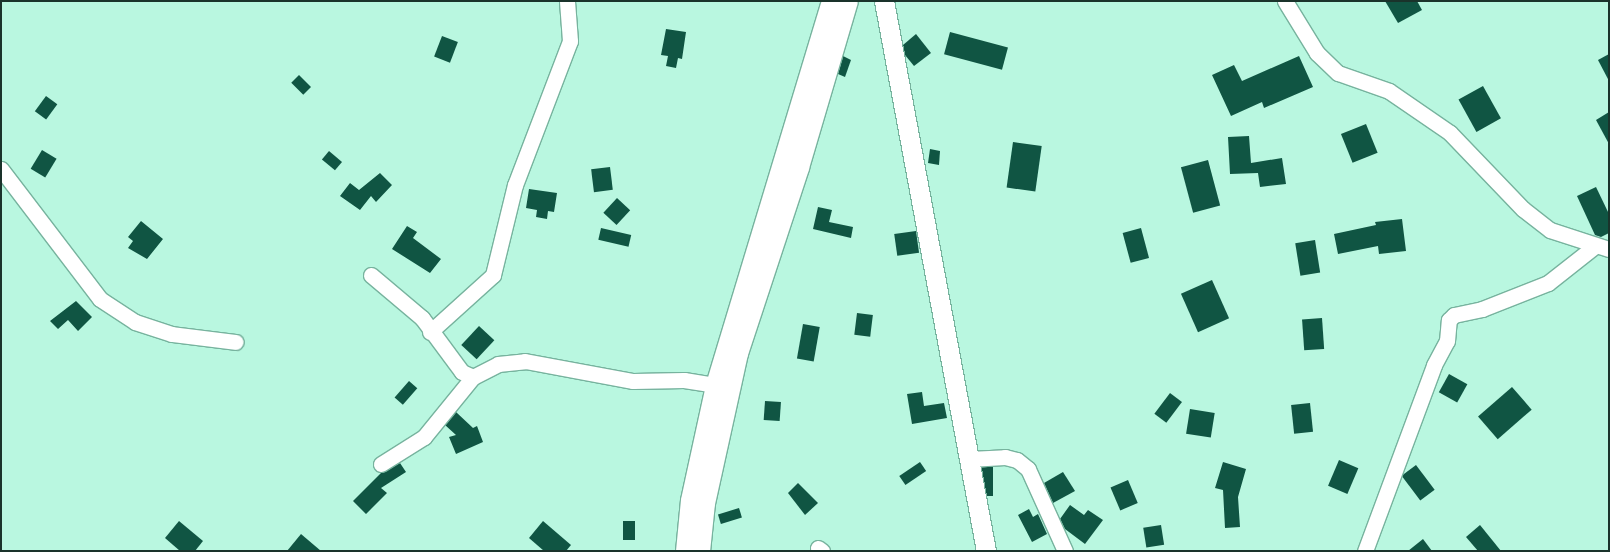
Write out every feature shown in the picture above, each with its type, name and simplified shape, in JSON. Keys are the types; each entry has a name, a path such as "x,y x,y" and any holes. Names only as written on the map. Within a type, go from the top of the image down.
{"main road":[{"path":"700,551 704,503 738,353 823,58 831,1"},
{"path":"685,551 690,500 715,385 823,58 848,1"},
{"path":"884,1 986,551"}],"street":[{"path":"430,332 493,275 515,185 570,41 567,1"},
{"path":"1285,1 1317,53 1338,73 1389,91 1407,102 1450,133 1523,209 1550,230 1602,248"},
{"path":"1,169 100,299 135,322 172,334 236,342"},
{"path":"1365,551 1434,364 1447,342 1449,320 1454,315 1482,309 1548,283 1602,248"},
{"path":"371,275 422,318 430,332 462,372 473,377"},
{"path":"381,464 424,437 473,377 498,364 525,361 633,381 684,380 715,385"},
{"path":"968,459 1005,457 1017,460 1028,469 1065,551"}],"building":[{"path":"1385,1 1417,1 1422,10 1398,23"},
{"path":"666,29 686,32 682,59 678,58 676,68 666,66 668,56 661,55"},
{"path":"950,32 1008,48 1002,70 944,54"},
{"path":"916,34 931,53 914,66 905,55 903,45"},
{"path":"442,36 458,42 450,63 434,57"},
{"path":"1609,54 1609,81 1598,60"},
{"path":"843,56 851,60 845,77 838,74"},
{"path":"1299,56 1313,87 1264,108 1262,102 1231,116 1212,75 1234,65 1242,81"},
{"path":"299,75 311,87 303,95 291,83"},
{"path":"1483,86 1501,118 1476,132 1459,100"},
{"path":"46,96 57,104 46,120 35,111"},
{"path":"1609,112 1609,144 1596,120"},
{"path":"1366,124 1378,153 1353,163 1341,134"},
{"path":"1249,136 1251,163 1282,158 1286,184 1260,187 1258,173 1230,174 1228,137"},
{"path":"1013,142 1042,146 1035,192 1007,188"},
{"path":"930,149 940,151 939,165 928,163"},
{"path":"42,150 57,159 45,178 31,169"},
{"path":"329,151 342,162 335,170 322,159"},
{"path":"1208,160 1220,205 1193,213 1181,167"},
{"path":"610,167 613,190 594,192 591,169"},
{"path":"380,173 392,185 376,202 371,196 360,210 340,196 350,183 359,190"},
{"path":"1596,187 1609,214 1609,233 1601,237 1595,235 1577,196"},
{"path":"529,189 557,193 554,212 548,211 547,219 536,217 537,210 526,208"},
{"path":"617,198 630,210 617,225 603,213"},
{"path":"818,207 832,210 829,222 853,227 851,238 813,229"},
{"path":"1402,219 1406,251 1379,254 1378,246 1338,254 1334,234 1376,225 1375,222"},
{"path":"141,221 163,239 147,259 128,248 133,241 128,237"},
{"path":"407,226 417,232 413,238 441,259 430,273 392,249"},
{"path":"601,228 631,235 629,247 598,240"},
{"path":"1141,228 1149,258 1131,263 1123,233"},
{"path":"916,231 919,253 897,256 894,234"},
{"path":"1315,240 1320,273 1300,276 1295,243"},
{"path":"1212,280 1229,318 1198,332 1181,294"},
{"path":"76,301 92,317 78,331 68,320 58,329 50,321"},
{"path":"857,313 873,315 870,337 854,335"},
{"path":"1322,318 1324,349 1304,350 1302,319"},
{"path":"803,324 820,327 814,361 797,358"},
{"path":"479,326 494,340 477,359 461,345"},
{"path":"1449,374 1467,384 1457,403 1439,392"},
{"path":"409,381 417,388 403,405 395,398"},
{"path":"1512,387 1532,410 1498,439 1478,417"},
{"path":"922,392 924,406 944,403 947,418 912,424 907,394"},
{"path":"1170,393 1182,402 1166,423 1154,414"},
{"path":"765,401 781,402 780,421 764,420"},
{"path":"1310,403 1313,432 1294,434 1291,405"},
{"path":"1190,409 1215,413 1211,438 1186,434"},
{"path":"456,412 473,428 477,426 483,442 456,454 449,437 456,435 445,425"},
{"path":"1339,460 1358,468 1347,494 1328,486"},
{"path":"920,462 926,471 905,485 899,476"},
{"path":"1223,462 1246,469 1238,497 1240,527 1225,528 1223,490 1215,488"},
{"path":"400,463 406,472 381,488 387,493 366,514 353,501 381,473"},
{"path":"1416,465 1435,490 1420,501 1402,476"},
{"path":"982,467 993,467 993,496 982,496"},
{"path":"1063,472 1075,491 1053,503 1044,483"},
{"path":"1128,480 1138,503 1120,510 1111,487"},
{"path":"798,483 818,503 805,515 788,493"},
{"path":"1070,505 1084,515 1088,510 1103,520 1085,544 1065,529 1060,519"},
{"path":"739,508 742,518 721,524 718,514"},
{"path":"1029,509 1033,517 1038,514 1047,534 1032,542 1018,515"},
{"path":"179,521 203,541 195,551 180,551 165,538"},
{"path":"543,521 571,545 566,551 544,551 529,538"},
{"path":"623,521 635,521 635,540 623,540"},
{"path":"1161,525 1164,545 1146,548 1143,528"},
{"path":"1480,525 1501,551 1478,551 1466,537"},
{"path":"301,534 321,551 287,551"},
{"path":"1423,539 1432,551 1408,551"}]}
